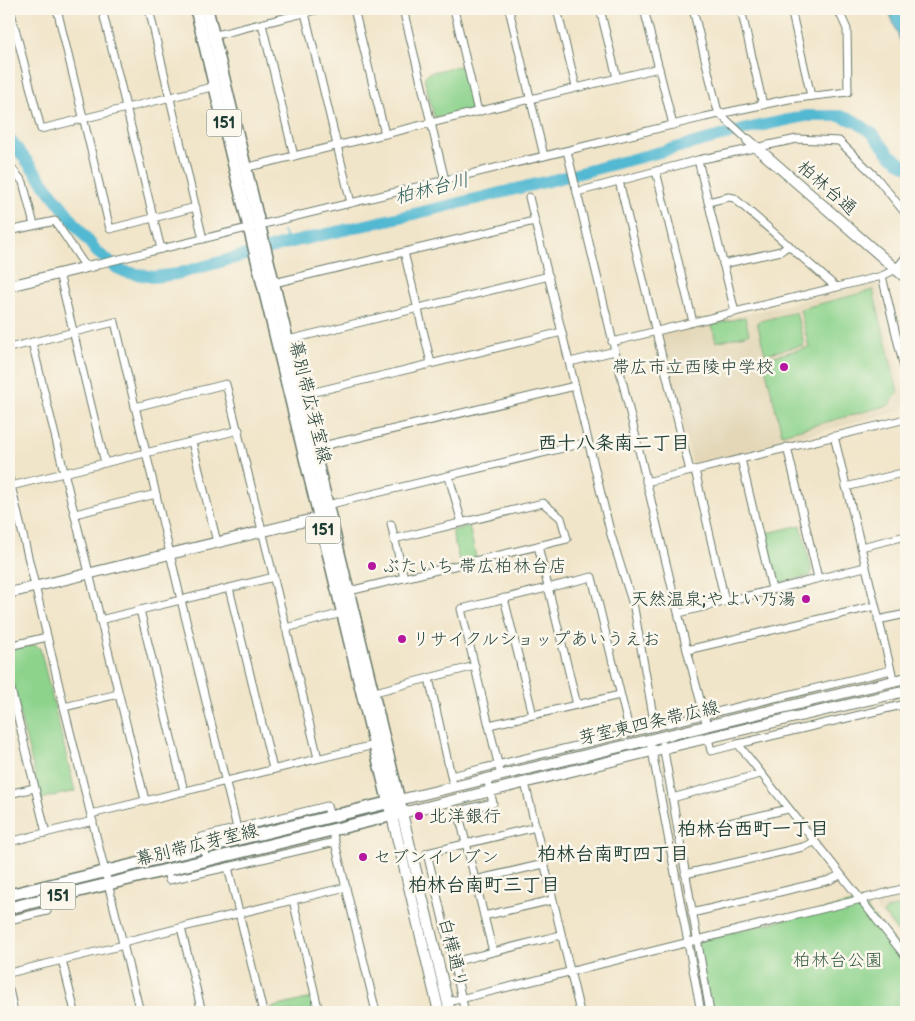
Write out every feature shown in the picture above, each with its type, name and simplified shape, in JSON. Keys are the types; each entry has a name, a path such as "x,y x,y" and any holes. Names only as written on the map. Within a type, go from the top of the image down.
{"main road":[{"name":"幕別帯広芽室線","path":"196,9 209,37"},
{"name":"幕別帯広芽室線","path":"9,896 167,870 293,846 333,836 397,815 343,592 326,513 220,84 209,37 207,9"},
{"name":"柏林台通","path":"748,140 906,278"},
{"name":"幕別帯広芽室線","path":"262,256 274,283 282,341"},
{"path":"9,286 90,266"},
{"path":"9,593 263,531 326,513"},
{"name":"芽室東四条帯広線","path":"394,801 906,678"},
{"name":"芽室東四条帯広線","path":"397,815 652,751 906,693"},
{"name":"幕別帯広芽室線","path":"368,694 374,745 394,801"},
{"name":"幕別帯広芽室線","path":"9,908 45,900 204,848 394,801"},
{"name":"白樺通り","path":"397,815 449,1007"},
{"name":"白樺通り","path":"397,815 439,1012"}],"street":[{"path":"10,9 41,129 127,109 220,84"},
{"path":"57,9 110,229 196,207"},
{"path":"102,9 161,249"},
{"path":"149,9 203,239"},
{"path":"209,37 304,11 320,9"},
{"path":"354,9 385,134"},
{"path":"404,9 445,180"},
{"path":"454,9 478,112"},
{"path":"509,9 544,156"},
{"path":"557,9 576,87"},
{"path":"600,9 617,78"},
{"path":"644,9 673,125"},
{"path":"693,9 720,114"},
{"path":"741,9 764,105"},
{"path":"791,9 811,96"},
{"path":"9,231 55,221 90,266 203,239 256,231 351,203 720,114 811,96 848,92 847,29 838,9"},
{"path":"304,11 351,203"},
{"path":"262,24 294,156"},
{"path":"241,169 659,68"},
{"name":"柏林台通","path":"720,114 748,140"},
{"path":"577,192 698,160 797,139 839,140 876,177 906,214"},
{"path":"567,151 646,482 707,726"},
{"path":"698,160 735,312"},
{"path":"9,165 23,182 34,225"},
{"path":"656,171 693,322"},
{"path":"619,181 725,601"},
{"path":"529,197 611,535 634,608 655,727"},
{"path":"708,202 729,197 734,198 836,287"},
{"path":"274,283 534,221"},
{"path":"724,264 781,251 789,245"},
{"path":"404,252 431,363"},
{"path":"612,342 882,276 896,269 906,257"},
{"path":"59,273 105,463"},
{"path":"282,341 548,276"},
{"path":"882,276 906,374"},
{"path":"9,348 115,322 181,600 238,828"},
{"path":"296,396 562,332"},
{"path":"32,342 145,800"},
{"path":"570,362 615,351"},
{"path":"135,407 226,384 318,758"},
{"path":"309,450 575,386"},
{"path":"646,482 906,419"},
{"path":"11,486 238,430"},
{"path":"834,436 894,681"},
{"path":"192,442 217,542"},
{"path":"326,513 449,477 588,442"},
{"path":"788,448 818,578"},
{"path":"741,459 772,589"},
{"path":"846,487 906,472"},
{"path":"9,477 140,1012"},
{"path":"449,477 462,523"},
{"path":"75,514 156,494"},
{"path":"343,592 567,539 561,518 543,503 394,539"},
{"path":"391,524 404,578"},
{"path":"861,547 906,536"},
{"path":"538,546 577,705"},
{"path":"678,613 865,567"},
{"path":"501,776 462,609 592,577 630,733"},
{"path":"100,620 274,578"},
{"path":"229,588 273,770"},
{"path":"504,598 533,715"},
{"path":"687,650 875,606"},
{"path":"140,610 184,791"},
{"path":"286,628 348,612"},
{"path":"878,620 906,614"},
{"path":"9,646 47,637"},
{"path":"368,694 475,666"},
{"path":"451,776 891,670"},
{"path":"429,678 454,787"},
{"path":"9,680 46,833"},
{"path":"795,693 800,716"},
{"path":"64,707 118,694"},
{"path":"489,725 620,695"},
{"path":"708,738 712,751 906,704"},
{"path":"661,737 710,1012"},
{"path":"650,740 701,1012"},
{"path":"738,744 906,956"},
{"path":"90,814 374,745"},
{"path":"672,798 760,774"},
{"path":"487,779 493,803 458,811 493,952"},
{"path":"526,783 552,900 580,1012"},
{"path":"9,794 34,788"},
{"path":"207,861 202,837 327,806 330,817"},
{"path":"678,836 788,809"},
{"path":"9,842 93,822"},
{"path":"167,870 169,880 228,867 293,846 288,827"},
{"path":"465,1012 427,853 536,827"},
{"path":"333,836 376,1012"},
{"path":"685,874 803,847 814,842"},
{"path":"475,880 544,864"},
{"path":"228,867 263,1012"},
{"path":"692,913 830,880 840,875"},
{"path":"9,973 181,928 346,888"},
{"path":"449,1007 462,999 861,901 906,888"},
{"path":"9,920 47,911 45,900"},
{"path":"293,900 319,1012"},
{"path":"484,916 552,900"},
{"path":"181,928 202,1012"},
{"path":"453,962 561,935"},
{"path":"62,960 75,1012"},
{"path":"9,989 14,1012"}],"shaded area":[{"name":"帯広市立西陵中学校","path":"878,283 906,401 902,410 692,465 661,334"},
{"path":"906,897 906,946 876,909 878,904"}],"green space":[{"path":"459,66 465,68 474,105 471,110 438,118 434,116 424,78 428,73"},
{"path":"873,290 898,392 889,405 782,434 763,359 809,347 800,309"},
{"path":"796,312 804,345 765,354 757,322"},
{"path":"745,317 749,334 716,342 712,325"},
{"path":"801,525 812,572 810,576 779,583 774,580 763,534"},
{"path":"469,526 476,557 459,561 452,531"},
{"path":"35,645 40,648 75,791 41,799 9,672 9,650"},
{"name":"柏林台公園","path":"861,901 906,957 906,1012 710,1012 697,941"},
{"path":"906,905 905,941 883,913 888,909"},
{"path":"311,998 315,1012 267,1012 270,1008"}],"water":[{"path":"888,9 906,9 906,56"}],"waterway":[{"name":"柏林台川","path":"9,138 97,252 117,268 126,272 153,277 177,274 288,243 557,179 755,127 806,116 840,116 855,121 873,134 890,155 906,166"},
{"path":"283,231 288,243"}],"place":[{"name":"帯広市立西陵中学校","path":"784,367"},
{"name":"ぶたいち 帯広柏林台店","path":"372,566"},
{"name":"天然温泉;やよい乃湯","path":"806,599"},
{"name":"リサイクルショップあいうえお","path":"402,639"},
{"name":"北洋銀行","path":"419,816"},
{"name":"セブンイレブン","path":"363,857"}],"district":[{"name":"西十八条南二丁目","path":"614,443"},
{"name":"柏林台西町一丁目","path":"753,829"},
{"name":"柏林台南町四丁目","path":"613,854"},
{"name":"柏林台南町三丁目","path":"484,885"}]}
